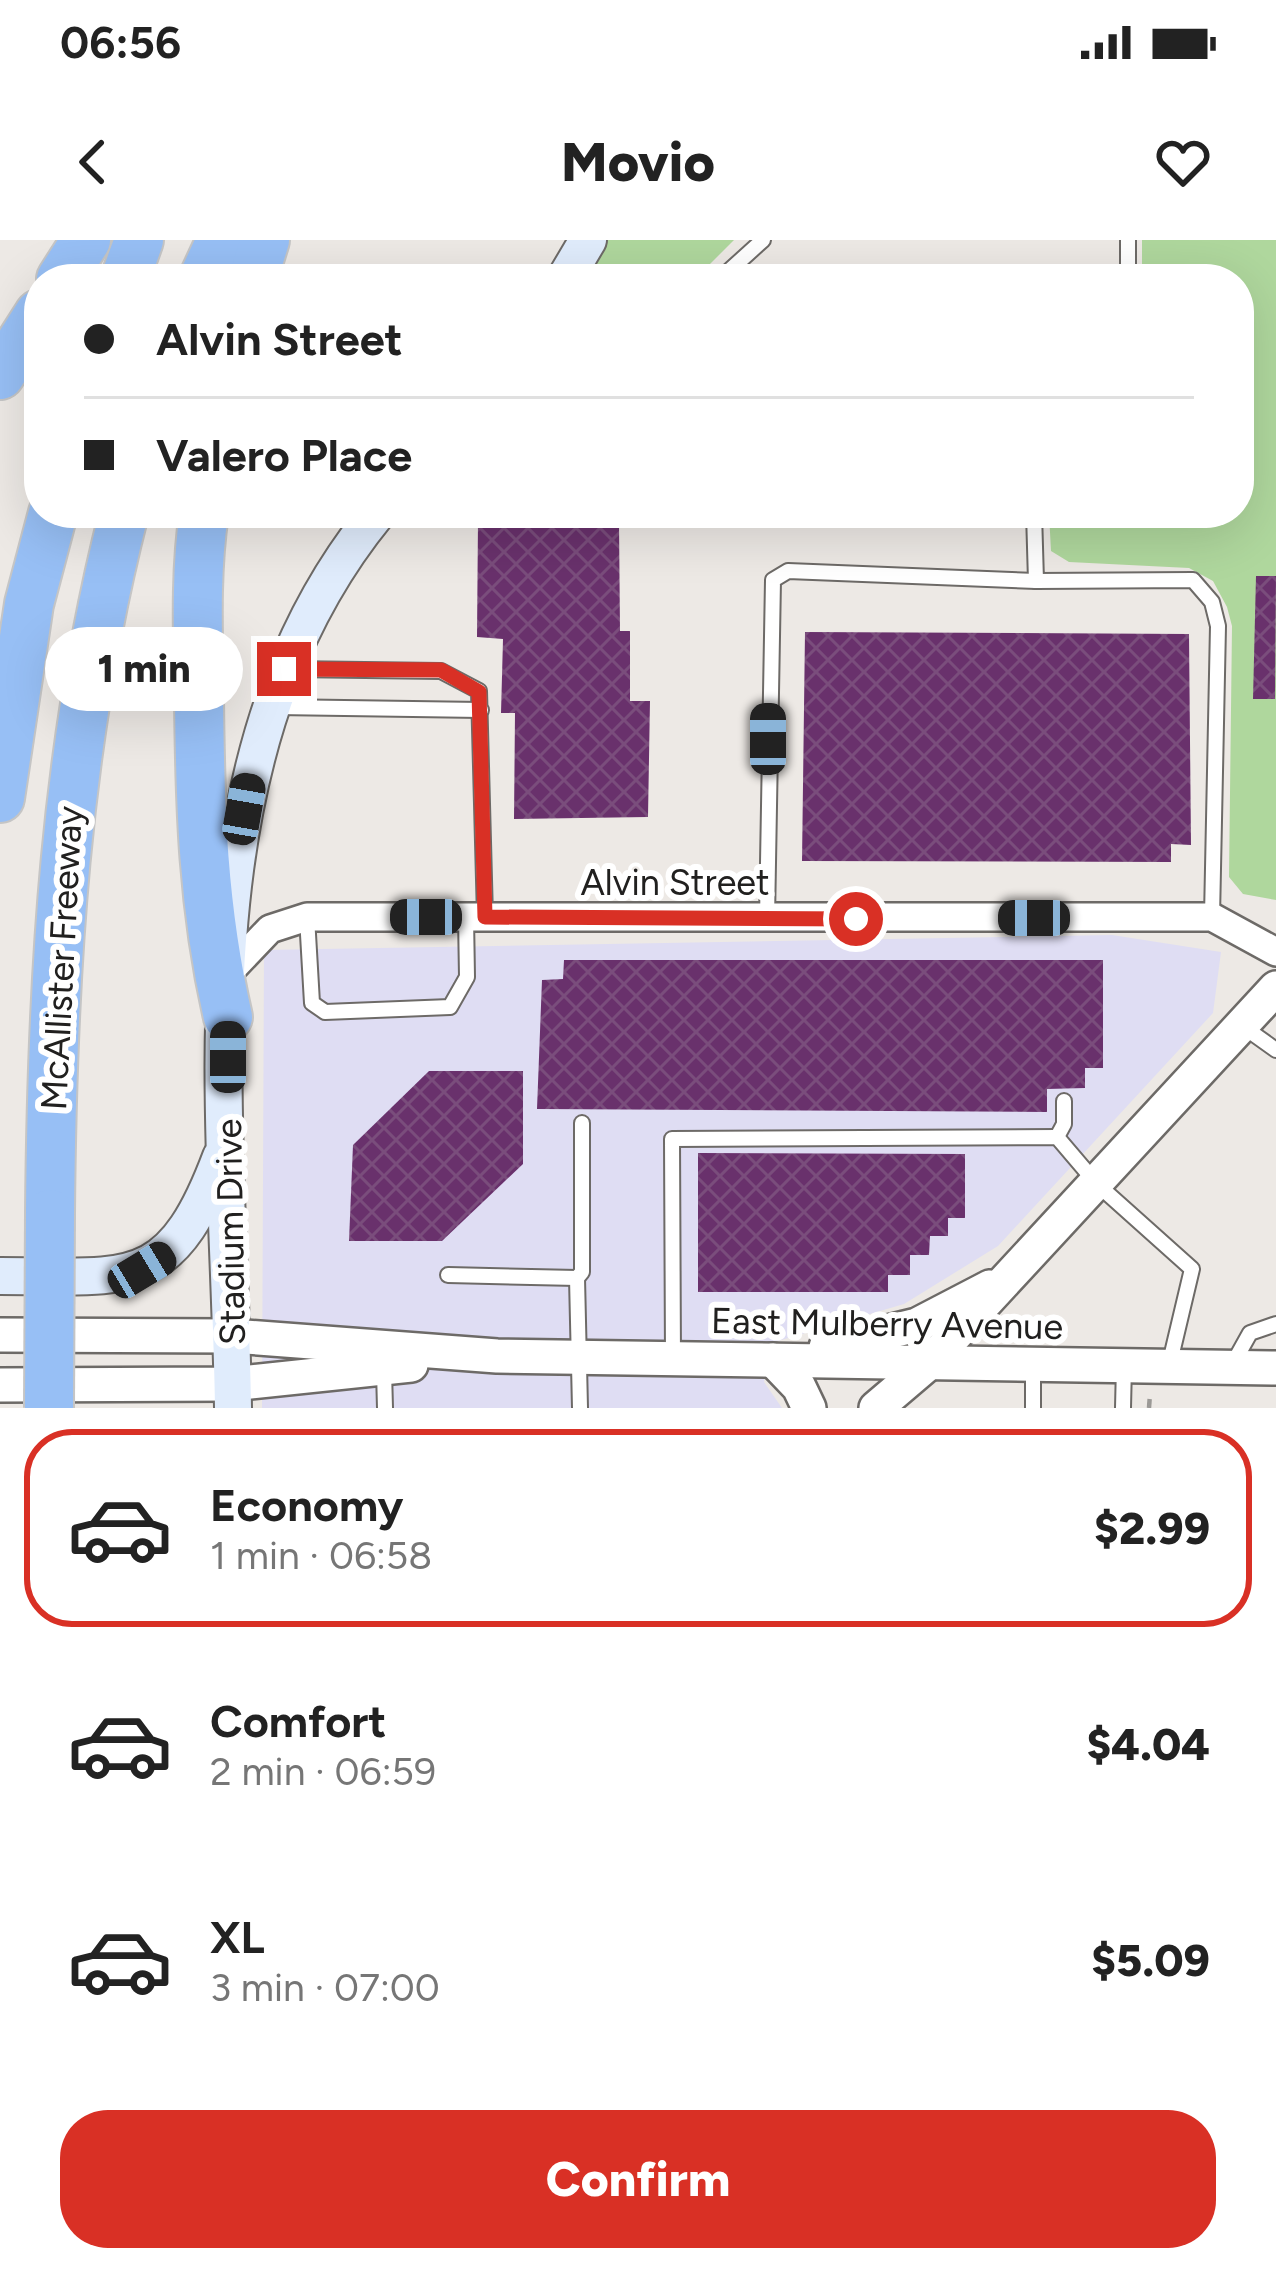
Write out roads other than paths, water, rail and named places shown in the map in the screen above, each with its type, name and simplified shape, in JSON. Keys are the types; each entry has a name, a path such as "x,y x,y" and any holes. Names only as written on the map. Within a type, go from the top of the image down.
{"highway":[{"path":"0,375 24,337"},
{"name":"McAllister Freeway","path":"0,798 29,604 48,528"},
{"name":"McAllister Freeway","path":"49,1408 52,1025 70,791 97,627 120,528"},
{"path":"202,528 197,561 208,928 229,994"}],"main road":[{"name":"Stadium Drive","path":"233,1396 227,1139 238,843 268,707 332,576 366,528"},
{"path":"0,1276 112,1276 142,1270 169,1253 189,1230 227,1139"}],"street":[{"name":"Alvin Street","path":"229,994 270,928 307,917 1212,917 1276,952"},
{"path":"876,1408 930,1362 1013,1275 1276,988"},
{"path":"809,1408 800,1388 773,1360 917,1324 1013,1275"},
{"name":"East Mulberry Avenue","path":"0,1335 232,1336 496,1356 1276,1368"},
{"name":"East Mulberry Avenue","path":"0,1385 233,1396 384,1367 496,1356"}],"lane":[{"path":"737,264 763,240"},
{"path":"1034,528 1036,581"},
{"path":"767,919 773,580 788,571 1036,581 1193,580 1212,602 1218,626 1212,917"},
{"path":"284,669 441,670 479,692 481,710 475,917 467,977 450,1007 315,1009 308,985 307,917"},
{"path":"268,707 481,710"},
{"path":"1241,1024 1276,1050"},
{"path":"1057,1137 1064,1124 1064,1101"},
{"path":"580,1408 577,1278 582,1271 582,1123"},
{"path":"1057,1137 1096,1184 1192,1269 1169,1366"},
{"path":"673,1359 672,1139 1057,1137"},
{"path":"448,1275 577,1278"},
{"path":"1231,1367 1250,1333 1276,1324"},
{"path":"1033,1364 1033,1408"},
{"path":"1123,1408 1124,1365"},
{"path":"384,1367 385,1408"}]}
